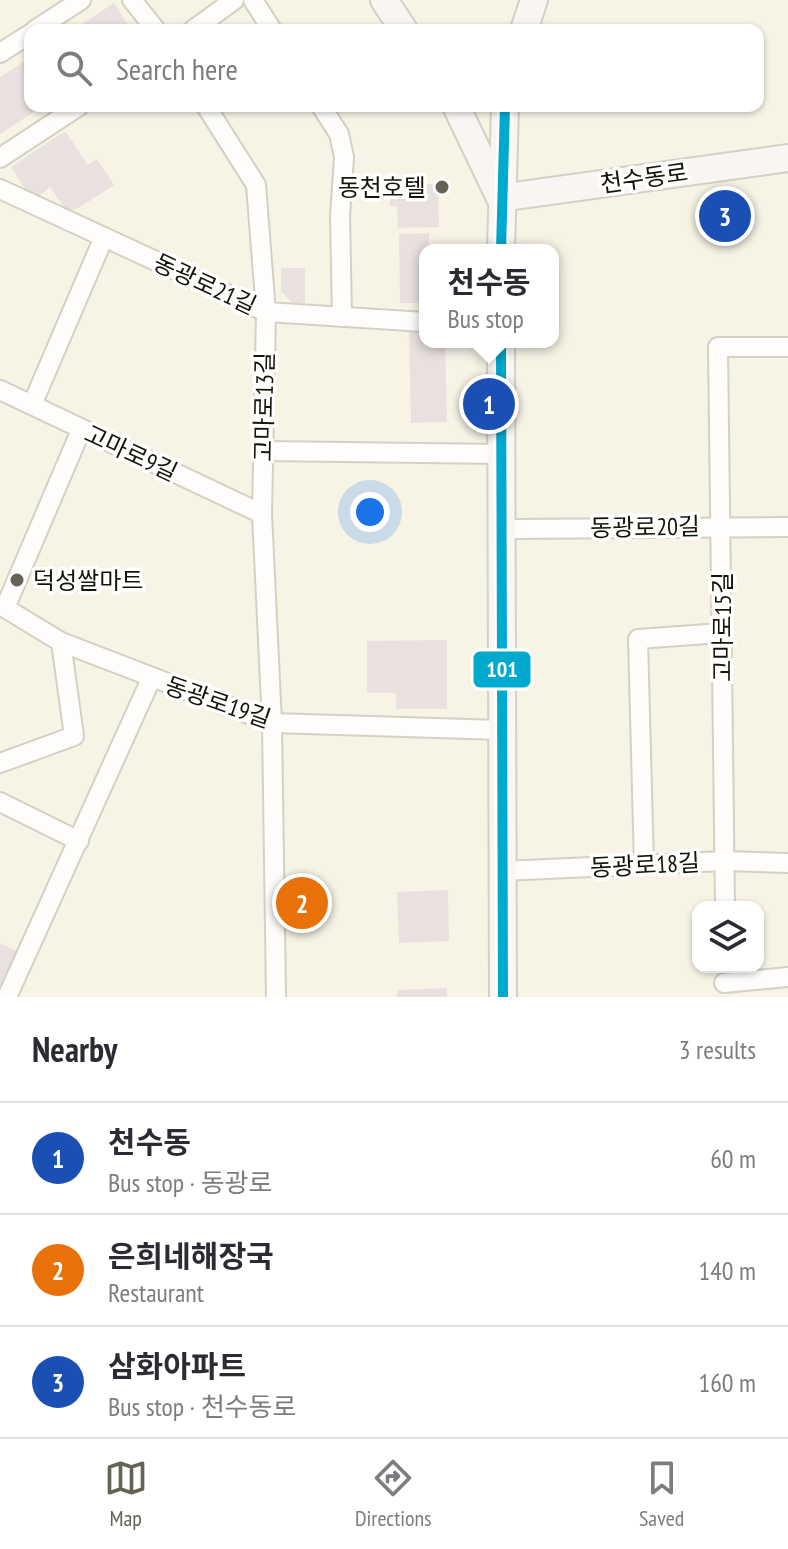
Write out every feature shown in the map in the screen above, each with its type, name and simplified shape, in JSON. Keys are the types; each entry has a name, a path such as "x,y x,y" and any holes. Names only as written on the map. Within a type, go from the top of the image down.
{"main road":[{"path":"384,0 400,24"},
{"path":"524,24 534,0"},
{"path":"459,112 500,198"},
{"path":"501,244 505,112"},
{"name":"천수동로","path":"500,198 788,158"},
{"path":"501,348 503,997"}],"street":[{"path":"44,24 81,0"},
{"path":"132,0 151,24"},
{"path":"201,24 234,0"},
{"path":"253,0 268,24"},
{"path":"0,53 24,38"},
{"path":"0,158 70,112"},
{"name":"고마로13길","path":"210,112 256,185 266,312 262,514 272,723 276,997"},
{"path":"325,112 339,134 344,157 340,216 342,317"},
{"name":"동광로21길","path":"0,189 266,312 419,322"},
{"path":"32,405 104,237"},
{"name":"고마로15길","path":"725,901 718,347 788,347"},
{"name":"고마로9길","path":"0,390 262,514"},
{"path":"2,606 81,430"},
{"path":"264,451 501,454"},
{"name":"동광로20길","path":"501,529 721,525 788,527"},
{"name":"동광로19길","path":"2,606 61,642 272,723 502,730"},
{"path":"644,865 638,639 721,633"},
{"path":"0,763 74,736 61,642"},
{"path":"7,997 151,679"},
{"path":"0,802 79,841"},
{"name":"동광로18길","path":"503,871 725,861 788,863"},
{"path":"725,982 788,977"}],"building":[{"path":"114,3 127,24 82,24"},
{"path":"24,62 24,112 34,112 0,134 0,77"},
{"path":"65,131 88,165 97,159 114,185 77,209 66,210 50,187 39,196 27,192 11,167"},
{"path":"438,184 439,227 398,228 397,206 390,206 390,185"},
{"path":"429,233 429,244 419,244 419,303 400,303 399,234"},
{"path":"281,268 305,268 305,303 292,303 281,291"},
{"path":"419,327 419,348 445,348 447,422 411,423 409,328"},
{"path":"447,640 447,709 396,709 396,693 367,693 367,641"},
{"path":"448,890 449,941 399,943 397,892"},
{"path":"0,943 17,951 0,985"},
{"path":"447,988 447,997 397,997 397,990"}],"transit line":[{"name":"101","path":"501,244 505,112"},
{"name":"101","path":"501,348 503,997"}],"place":[{"name":"동천호텔","path":"442,187"},
{"name":"삼화아파트","path":"725,216"},
{"name":"천수동","path":"489,404"},
{"name":"덕성쌀마트","path":"17,580"},
{"name":"은희네해장국","path":"302,903"}]}
